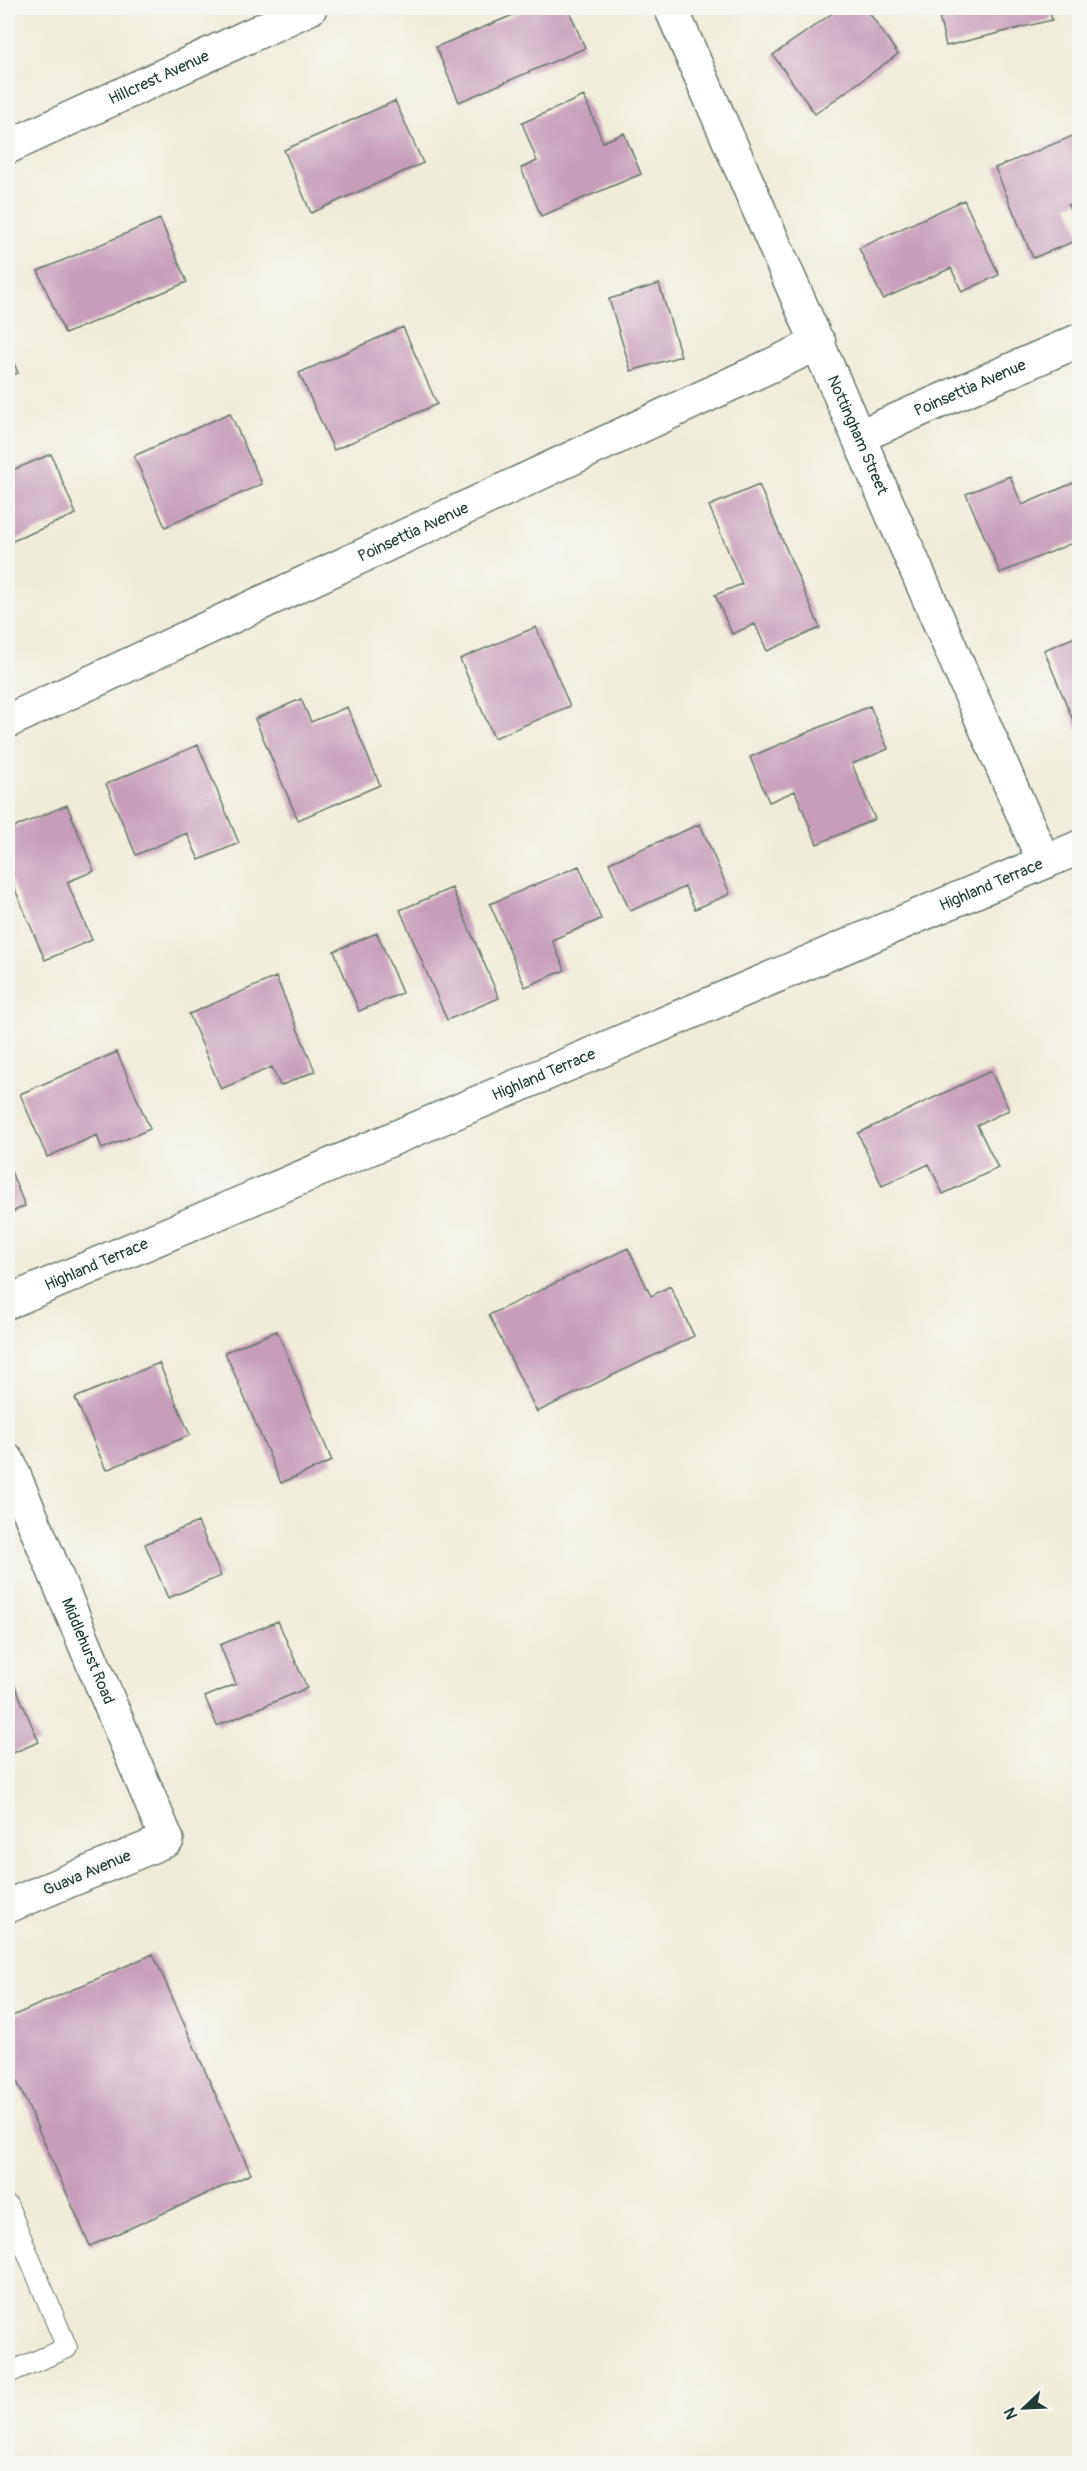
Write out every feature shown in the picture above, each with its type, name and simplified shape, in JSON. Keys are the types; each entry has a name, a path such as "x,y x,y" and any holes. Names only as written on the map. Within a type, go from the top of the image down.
{"street":[{"name":"Hillcrest Avenue","path":"8,147 310,8"},
{"name":"Nottingham Street","path":"671,8 860,436 1044,862"},
{"name":"Poinsettia Avenue","path":"860,436 1080,340"},
{"name":"Poinsettia Avenue","path":"8,721 819,343"},
{"name":"Highland Terrace","path":"8,1302 1080,847"},
{"name":"Middlehurst Road","path":"8,1461 167,1840"},
{"name":"Guava Avenue","path":"8,1906 167,1840"}],"lane":[{"path":"8,2206 67,2348 8,2373"}],"building":[{"path":"530,8 568,8 585,48 459,102 436,47"},
{"path":"840,8 866,8 898,54 815,114 773,55"},
{"path":"937,8 1049,8 1052,20 946,46"},
{"path":"584,96 603,142 624,133 641,174 541,216 521,168 537,161 522,123"},
{"path":"395,101 423,163 311,213 284,150"},
{"path":"1080,133 1080,200 1068,205 1080,233 1080,239 1033,258 995,168"},
{"path":"964,200 999,275 962,292 951,268 883,299 859,248"},
{"path":"160,219 187,282 65,334 38,271"},
{"path":"659,284 681,356 631,371 609,299"},
{"path":"403,327 437,404 334,450 299,373"},
{"path":"8,349 18,373 8,377"},
{"path":"230,413 262,484 165,527 134,456"},
{"path":"51,454 76,514 8,543 8,472"},
{"path":"1010,476 1022,505 1080,480 1080,540 1000,573 966,494"},
{"path":"759,485 820,628 767,651 755,624 732,634 715,595 742,584 709,506"},
{"path":"536,627 570,706 494,738 460,659"},
{"path":"1080,635 1080,729 1077,730 1044,650"},
{"path":"301,699 311,722 347,707 380,785 298,820 255,719"},
{"path":"870,706 888,749 852,764 875,819 817,844 795,791 769,802 750,757"},
{"path":"198,745 239,843 199,860 187,833 136,855 106,784"},
{"path":"67,805 94,871 67,882 92,940 45,960 8,873 8,830"},
{"path":"700,824 730,894 695,909 685,887 630,911 609,863"},
{"path":"579,866 601,919 552,940 565,970 525,987 490,904"},
{"path":"452,888 499,998 447,1020 400,910"},
{"path":"377,933 402,993 359,1011 334,951"},
{"path":"276,977 315,1071 280,1086 272,1067 221,1089 189,1014"},
{"path":"117,1052 150,1129 102,1149 97,1135 47,1157 20,1094"},
{"path":"991,1071 1009,1110 977,1125 998,1168 943,1194 929,1164 882,1186 858,1133"},
{"path":"8,1164 25,1206 8,1214"},
{"path":"628,1248 651,1296 670,1286 694,1336 537,1412 489,1315"},
{"path":"277,1331 332,1461 281,1483 225,1352"},
{"path":"159,1363 190,1435 106,1470 75,1398"},
{"path":"198,1522 221,1576 168,1598 145,1544"},
{"path":"278,1621 307,1688 217,1726 205,1697 236,1684 220,1645"},
{"path":"15,1686 39,1742 8,1755 8,1689"},
{"path":"153,1954 251,2174 90,2246 8,2061 8,2018"}]}
